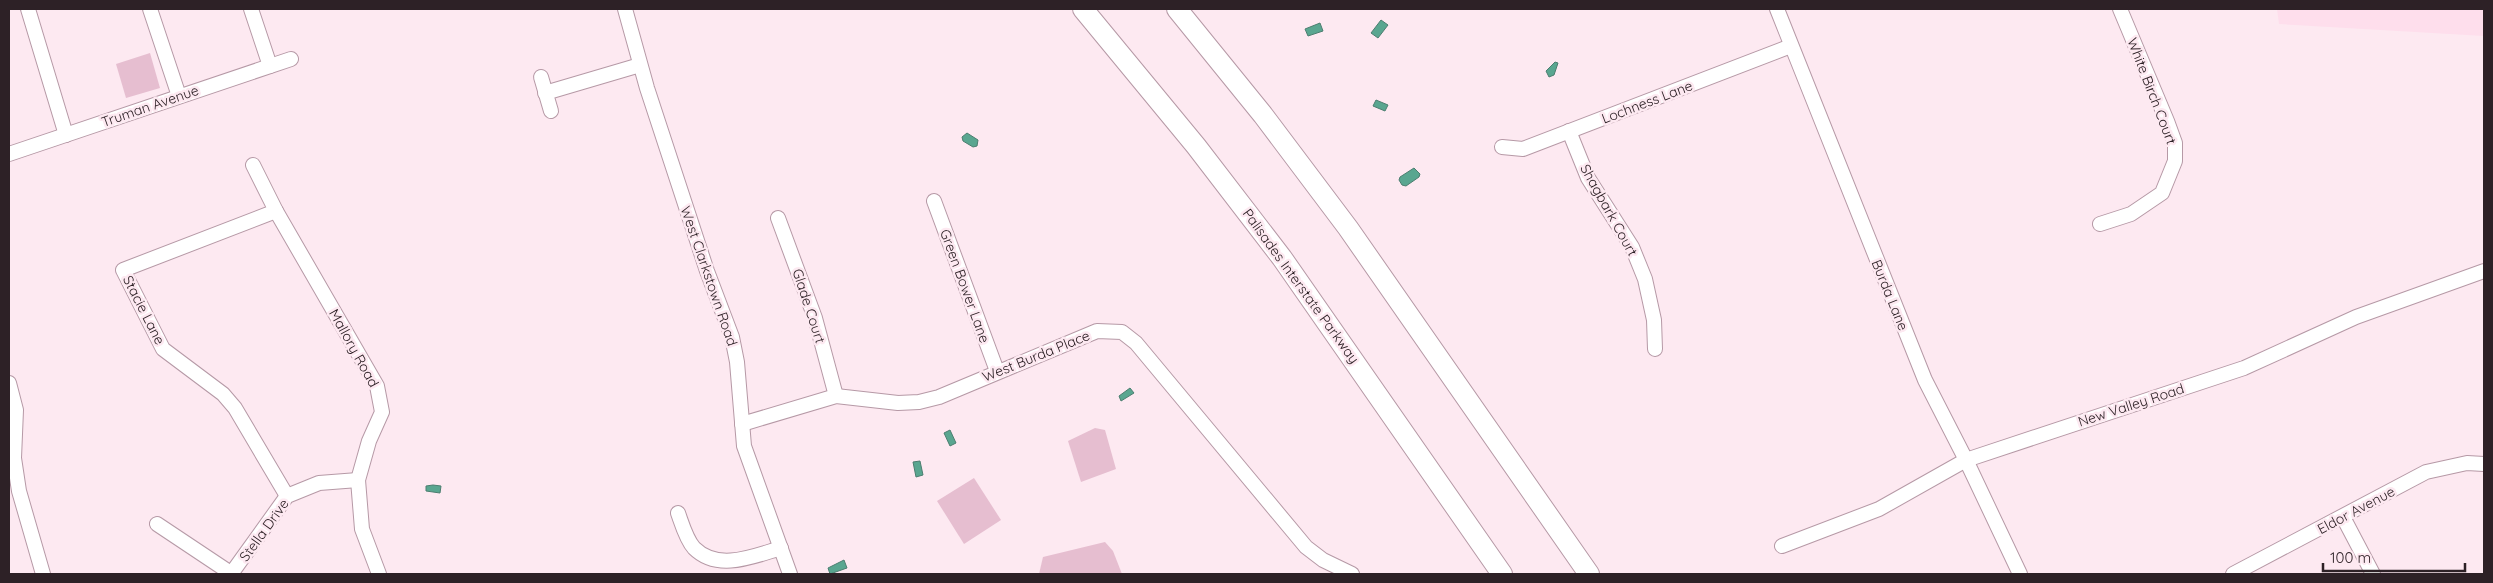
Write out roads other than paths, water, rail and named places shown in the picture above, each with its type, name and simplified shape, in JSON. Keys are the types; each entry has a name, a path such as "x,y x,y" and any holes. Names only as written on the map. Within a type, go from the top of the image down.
{"highway":[{"name":"Palisades Interstate Parkway","path":"1084,9 1196,146 1282,258 1502,574"},
{"path":"1178,9 1263,115 1354,235 1589,574"}],"street":[{"path":"28,9 66,135"},
{"path":"150,9 179,96"},
{"path":"251,9 270,66"},
{"name":"West Clarkstown Road","path":"625,9 640,65 706,271 732,337 737,362 744,446 790,574"},
{"name":"Burda Lane","path":"1776,9 1925,380 1966,460 2020,574"},
{"name":"White Birch Court","path":"2100,224 2131,214 2162,193 2175,161 2175,143 2120,9"},
{"name":"Lochness Lane","path":"1502,147 1522,149 1791,46"},
{"name":"Truman Avenue","path":"9,154 291,59"},
{"path":"545,93 640,65"},
{"path":"541,77 551,111"},
{"name":"Shagbark Court","path":"1570,131 1588,178 1632,247 1645,279 1654,320 1655,349"},
{"name":"Mallory Road","path":"253,165 276,211 377,386 382,412 369,441 358,480 362,529 379,574"},
{"name":"Green Bower Lane","path":"934,200 997,371"},
{"name":"Stacie Lane","path":"276,211 123,270 163,349 223,394 235,408 287,496"},
{"name":"Glade Court","path":"778,218 815,318 836,396"},
{"name":"New Valley Road","path":"1782,546 1879,509 1966,460 2244,368 2356,317 2484,271"},
{"name":"West Burda Place","path":"742,424 836,396 898,403 919,402 939,397 997,371 1097,331 1122,332 1136,343 1306,547 1323,560 1352,574"},
{"path":"9,383 16,410 14,492 41,570"},
{"name":"Eldor Avenue","path":"2233,574 2426,472 2467,463 2484,464"},
{"name":"Stella Drive","path":"231,574 287,496 319,484 358,480"},
{"path":"678,513 694,548 703,555 719,561 738,561 781,548"},
{"path":"2343,517 2373,574"},
{"path":"157,524 231,574"}]}
